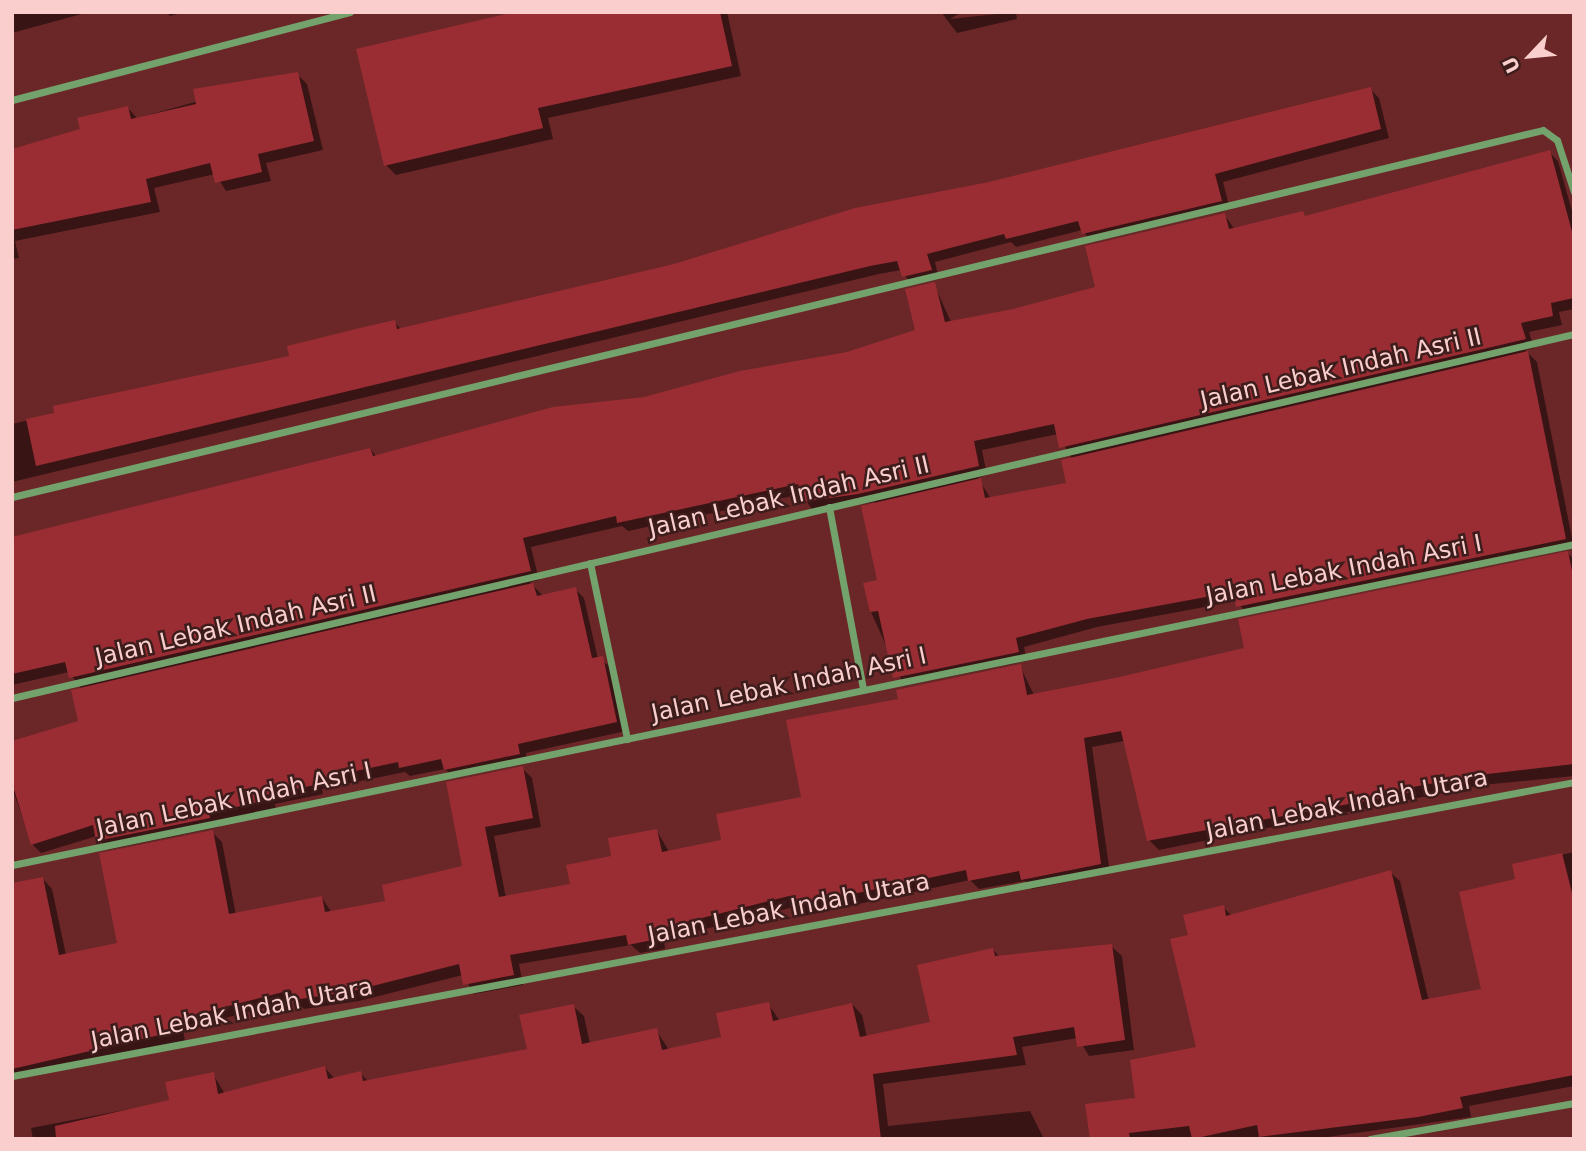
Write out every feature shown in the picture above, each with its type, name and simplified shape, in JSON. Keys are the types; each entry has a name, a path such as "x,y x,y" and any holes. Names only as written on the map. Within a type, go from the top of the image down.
{"street":[{"path":"12,100 350,12"},
{"path":"12,497 1543,130 1557,140 1574,192"},
{"name":"Jalan Lebak Indah Asri II","path":"12,698 1574,334"},
{"path":"829,507 863,688"},
{"name":"Jalan Lebak Indah Asri I","path":"12,865 1574,544"},
{"path":"590,563 627,739"},
{"name":"Jalan Lebak Indah Utara","path":"12,1076 1574,782"},
{"path":"1370,1139 1574,1103"}],"building":[{"path":"514,12 720,12 732,66 538,108 543,128 384,166 356,49"},
{"path":"298,72 314,141 258,154 262,172 215,183 210,163 146,179 151,202 12,230 12,149 80,129 77,118 128,106 131,119 196,104 193,89"},
{"path":"1371,87 1381,129 1215,174 1222,201 1082,234 1078,221 1006,239 1004,234 927,254 932,270 902,277 897,261 870,266 36,466 26,419 54,413 53,406 289,356 287,346 364,327 395,320 397,329 674,264 855,208 989,182"},
{"path":"1550,150 1574,239 1574,298 1551,303 1553,316 1521,323 1526,339 1059,448 1054,424 974,441 979,466 858,494 802,502 798,484 617,523 616,516 523,538 531,571 69,678 65,662 12,674 12,537 370,448 373,456 553,407 644,397 740,371 847,352 915,330 905,289 935,282 945,322 1013,309 1095,287 1085,246 1225,213 1229,229 1303,211 1305,216"},
{"path":"1528,351 1566,539 1236,607 1233,592 1087,619 1016,638 1019,652 893,678 878,611 870,612 863,583 877,580 861,506 981,478 985,498 1066,483 1061,460"},
{"path":"1568,551 1574,580 1574,764 1471,776 1413,787 1414,792 1147,841 1121,731 1084,738 1101,864 1021,880 1019,871 968,881 966,870 792,907 789,896 655,930 657,939 628,945 626,935 510,955 514,975 463,985 459,964 349,992 293,1000 291,990 174,1020 177,1031 12,1069 12,883 43,877 59,955 117,943 99,853 213,830 229,914 322,896 325,912 385,901 382,885 462,866 446,782 523,766 533,818 485,827 499,897 570,884 566,865 611,856 608,838 657,829 662,852 721,840 716,814 801,797 786,720 898,699 896,690 1021,664 1027,695 1115,678 1244,648 1238,619"},
{"path":"533,583 537,596 576,587 592,658 603,656 617,722 518,744 520,754 444,770 441,759 399,768 398,762 314,780 315,785 266,795 268,800 209,813 210,818 96,841 93,825 31,845 12,783 12,741 78,721 71,690"},
{"path":"1562,853 1574,901 1574,1075 1460,1097 1463,1108 1418,1117 1259,1137 1257,1125 1192,1139 1189,1126 1129,1133 1130,1139 1090,1139 1085,1104 1135,1098 1130,1060 1196,1047 1170,939 1188,935 1183,915 1224,905 1226,916 1391,870 1422,1000 1481,989 1459,892 1515,879 1512,864"},
{"path":"1112,944 1125,1040 1077,1047 1074,1027 1013,1037 1017,1055 873,1074 881,1139 56,1139 55,1126 169,1100 165,1082 214,1072 218,1094 325,1066 328,1079 361,1071 363,1081 527,1049 519,1015 574,1004 582,1044 657,1028 662,1050 721,1037 716,1013 769,1002 773,1021 852,1003 860,1037 930,1022 917,965 993,948 995,956"}]}
